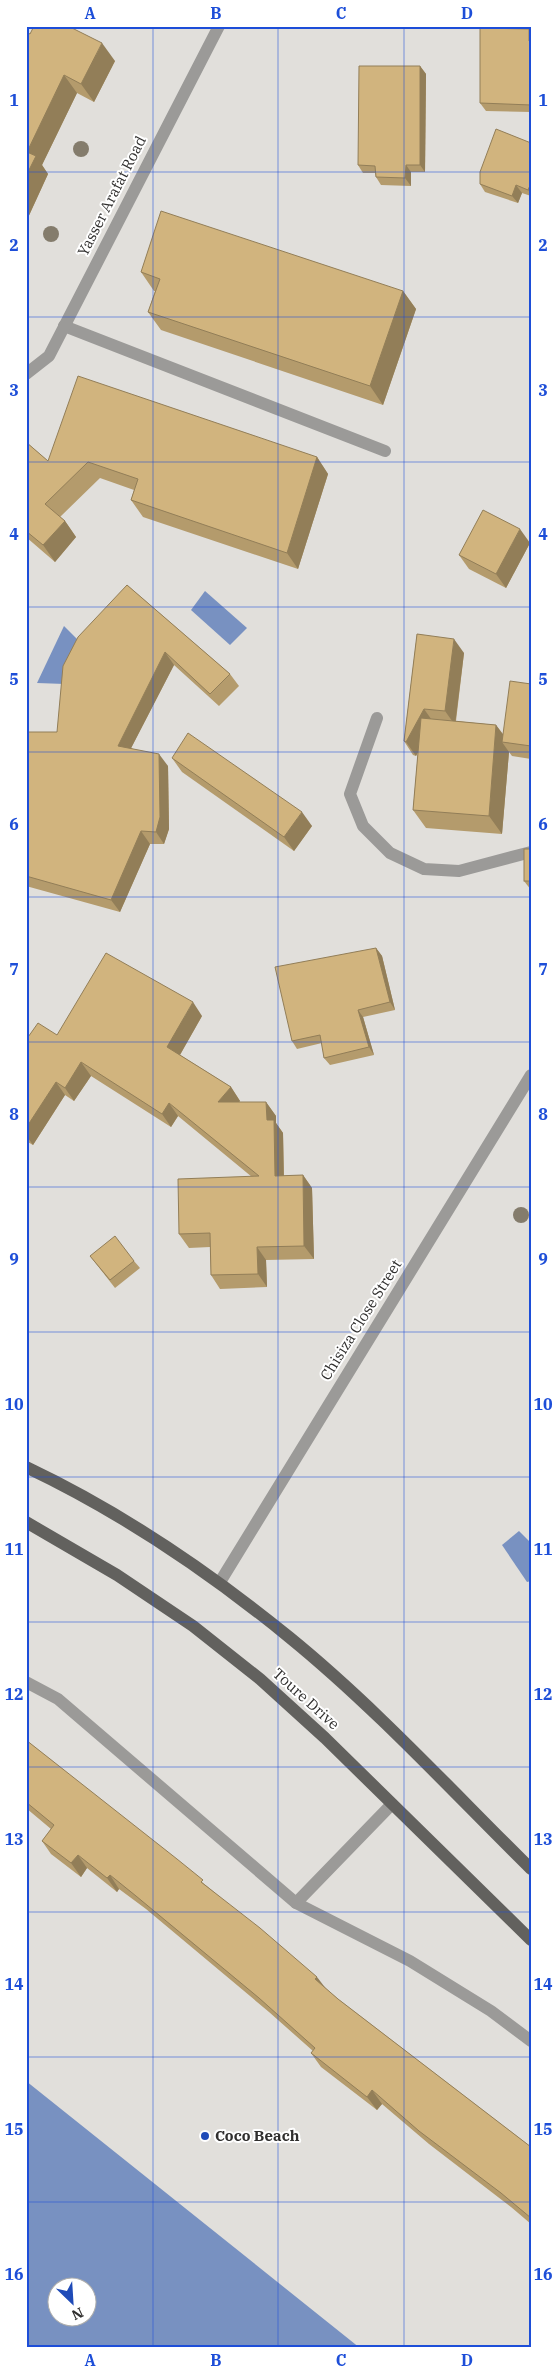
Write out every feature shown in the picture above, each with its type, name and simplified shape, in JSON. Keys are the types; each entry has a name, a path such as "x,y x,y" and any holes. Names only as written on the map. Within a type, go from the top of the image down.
{"main road":[{"path":"26,1467 59,1483 140,1529 220,1582 290,1638 359,1699 531,1869"},
{"name":"Toure Drive","path":"26,1522 116,1575 193,1626 260,1680 318,1731 531,1940"}],"street":[{"name":"Yasser Arafat Road","path":"26,374 49,356 219,26"},
{"path":"64,326 385,451"},
{"path":"377,718 350,794 363,826 390,853 424,869 459,872 531,852"},
{"name":"Chisiza Close Street","path":"220,1582 531,1075"},
{"path":"26,1682 58,1699 296,1903 410,1961 491,2011 531,2041"},
{"path":"296,1903 392,1804"}],"water":[{"path":"205,591 247,628 230,645 191,610"},
{"path":"64,626 82,644 65,684 37,683"},
{"path":"519,1531 531,1543 531,1581 527,1582 502,1545"},
{"path":"26,2081 360,2348 26,2348"}],"building":[{"path":"34,26 68,26 102,43 81,84 64,75 27,152 36,156 26,176 26,32 30,34"},
{"path":"480,28 529,29 529,41 531,41 531,105 480,103"},
{"path":"359,66 420,66 420,165 406,165 405,178 376,177 375,166 358,165"},
{"path":"496,129 531,143 531,183 528,190 516,185 512,196 480,184 480,172"},
{"path":"161,211 403,291 370,386 148,312 160,279 141,272"},
{"path":"78,376 317,457 287,553 131,500 138,479 88,462 45,504 65,521 43,545 26,531 26,442 48,461"},
{"path":"483,510 520,529 496,574 459,555"},
{"path":"127,585 230,674 210,694 165,652 118,746 159,754 160,817 156,832 141,831 111,900 26,876 26,732 57,732 63,666 78,637"},
{"path":"417,634 454,639 445,711 424,709 406,742 404,741"},
{"path":"510,681 531,684 531,746 502,742"},
{"path":"421,718 496,725 489,816 413,810"},
{"path":"188,733 302,812 284,837 172,758"},
{"path":"524,849 531,849 531,881 524,881"},
{"path":"376,948 390,1002 358,1010 369,1047 324,1058 320,1035 292,1041 275,967"},
{"path":"106,953 193,1002 167,1047 231,1087 218,1102 266,1102 267,1120 274,1120 275,1176 303,1175 304,1246 257,1247 258,1274 211,1275 210,1233 179,1234 178,1179 259,1176 169,1103 162,1114 81,1062 65,1088 56,1082 26,1128 26,1040 38,1023 57,1035"},
{"path":"115,1236 134,1261 110,1280 90,1256"},
{"path":"26,1740 203,1880 201,1882 260,1928 317,1977 315,1979 338,1999 531,2147 531,2218 419,2131 372,2090 367,2097 311,2053 315,2048 259,1998 110,1875 107,1878 78,1855 71,1863 42,1841 54,1825 26,1802"}],"place":[{"name":"Coco Beach","path":"205,2136"}]}
